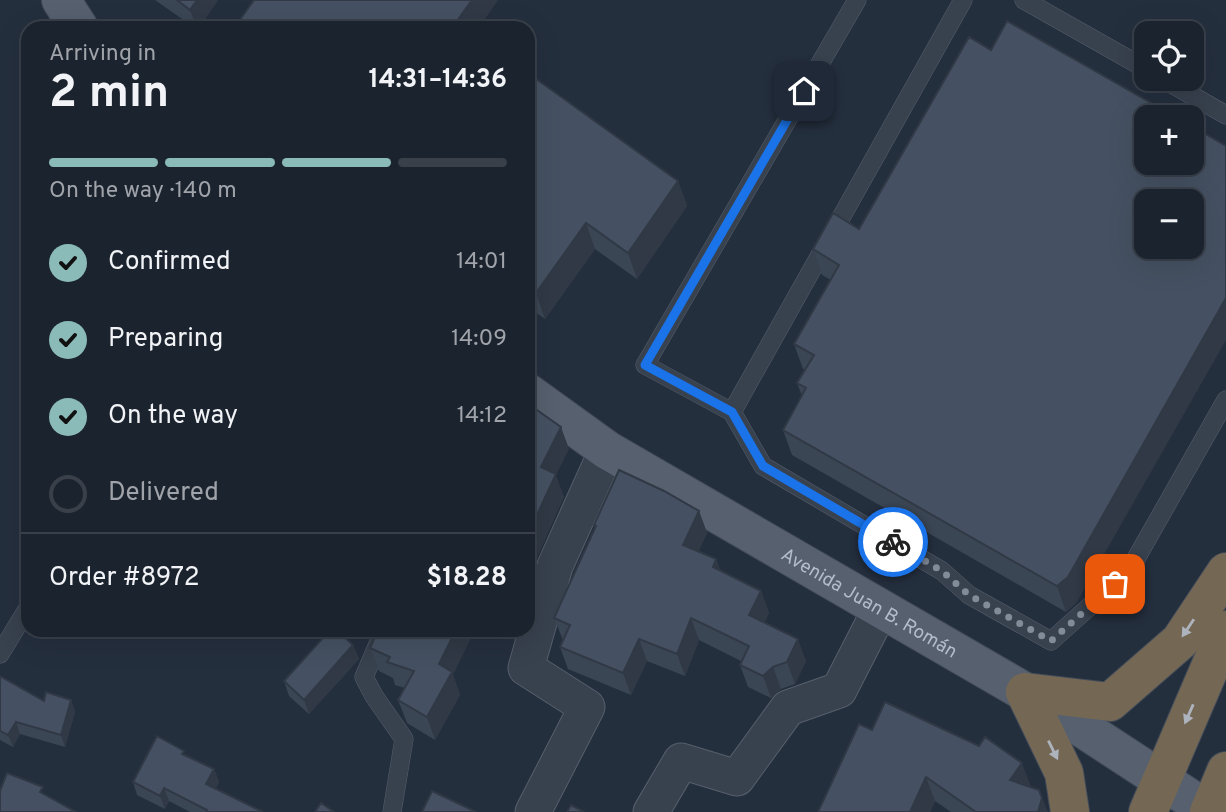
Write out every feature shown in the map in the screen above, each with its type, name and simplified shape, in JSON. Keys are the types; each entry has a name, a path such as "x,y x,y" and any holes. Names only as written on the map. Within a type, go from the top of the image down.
{"highway":[{"path":"1025,692 1110,702 1180,641 1226,572"},
{"path":"1154,795 1226,630"},
{"path":"1025,692 1064,773 1070,812"},
{"path":"1209,812 1226,771"}],"main road":[{"path":"61,0 74,21"},
{"name":"Avenida Juan B. Román","path":"535,398 607,450 1025,692 1154,795 1209,812"}],"street":[{"path":"535,636 555,565 607,450"},
{"path":"651,812 681,761 737,778 788,708 839,690 880,610"},
{"path":"533,812 587,706 526,668 535,637"}],"lane":[{"path":"857,0 645,365 732,412 763,466 942,571 969,595 1051,641 1129,571 1226,400"},
{"path":"732,412 963,0"},
{"path":"1024,0 1134,62"},
{"path":"1185,91 1226,114"},
{"path":"0,654 21,620"},
{"path":"381,637 364,677 404,740 392,812"}],"building":[{"path":"177,0 197,0 190,10"},
{"path":"254,0 472,0 457,21 239,21"},
{"path":"1007,21 1155,105 1134,105 1134,175 1204,175 1204,133 1226,146 1226,298 1068,577 1057,586 783,430 806,388 797,383 814,355 794,344 839,265 813,249 833,213 859,229 969,37 991,50"},
{"path":"535,78 678,181 628,253 586,223 536,293"},
{"path":"535,409 561,427 541,467 556,474 535,519"},
{"path":"619,470 699,511 683,545 716,559 713,567 761,591 749,615 798,639 787,662 773,667 763,676 740,665 749,646 691,618 677,654 639,639 623,673 560,647 570,625 554,618"},
{"path":"324,637 344,637 353,645 304,700 284,681"},
{"path":"375,637 452,637 439,664 452,672 427,717 398,700 414,671 387,662 390,657 370,648"},
{"path":"0,676 44,701 46,692 71,700 61,735 16,722 8,735 0,731"},
{"path":"885,702 979,746 985,737 1022,763 1010,780 1039,790 1042,798 1038,812 976,812 926,777 910,812 818,812 859,724 872,730"},
{"path":"157,736 184,751 182,754 214,769 206,784 263,812 206,812 207,810 164,788 160,796 133,782"},
{"path":"7,773 43,787 40,792 76,812 0,812 0,791"},
{"path":"432,791 476,812 422,812"},
{"path":"321,803 334,812 315,812"},
{"path":"571,805 584,812 567,812"}],"way so far":[{"path":"893,542 942,571 969,595 1051,641 1115,584"}],"route":[{"path":"804,91 645,365 732,412 763,466 893,542"}]}
